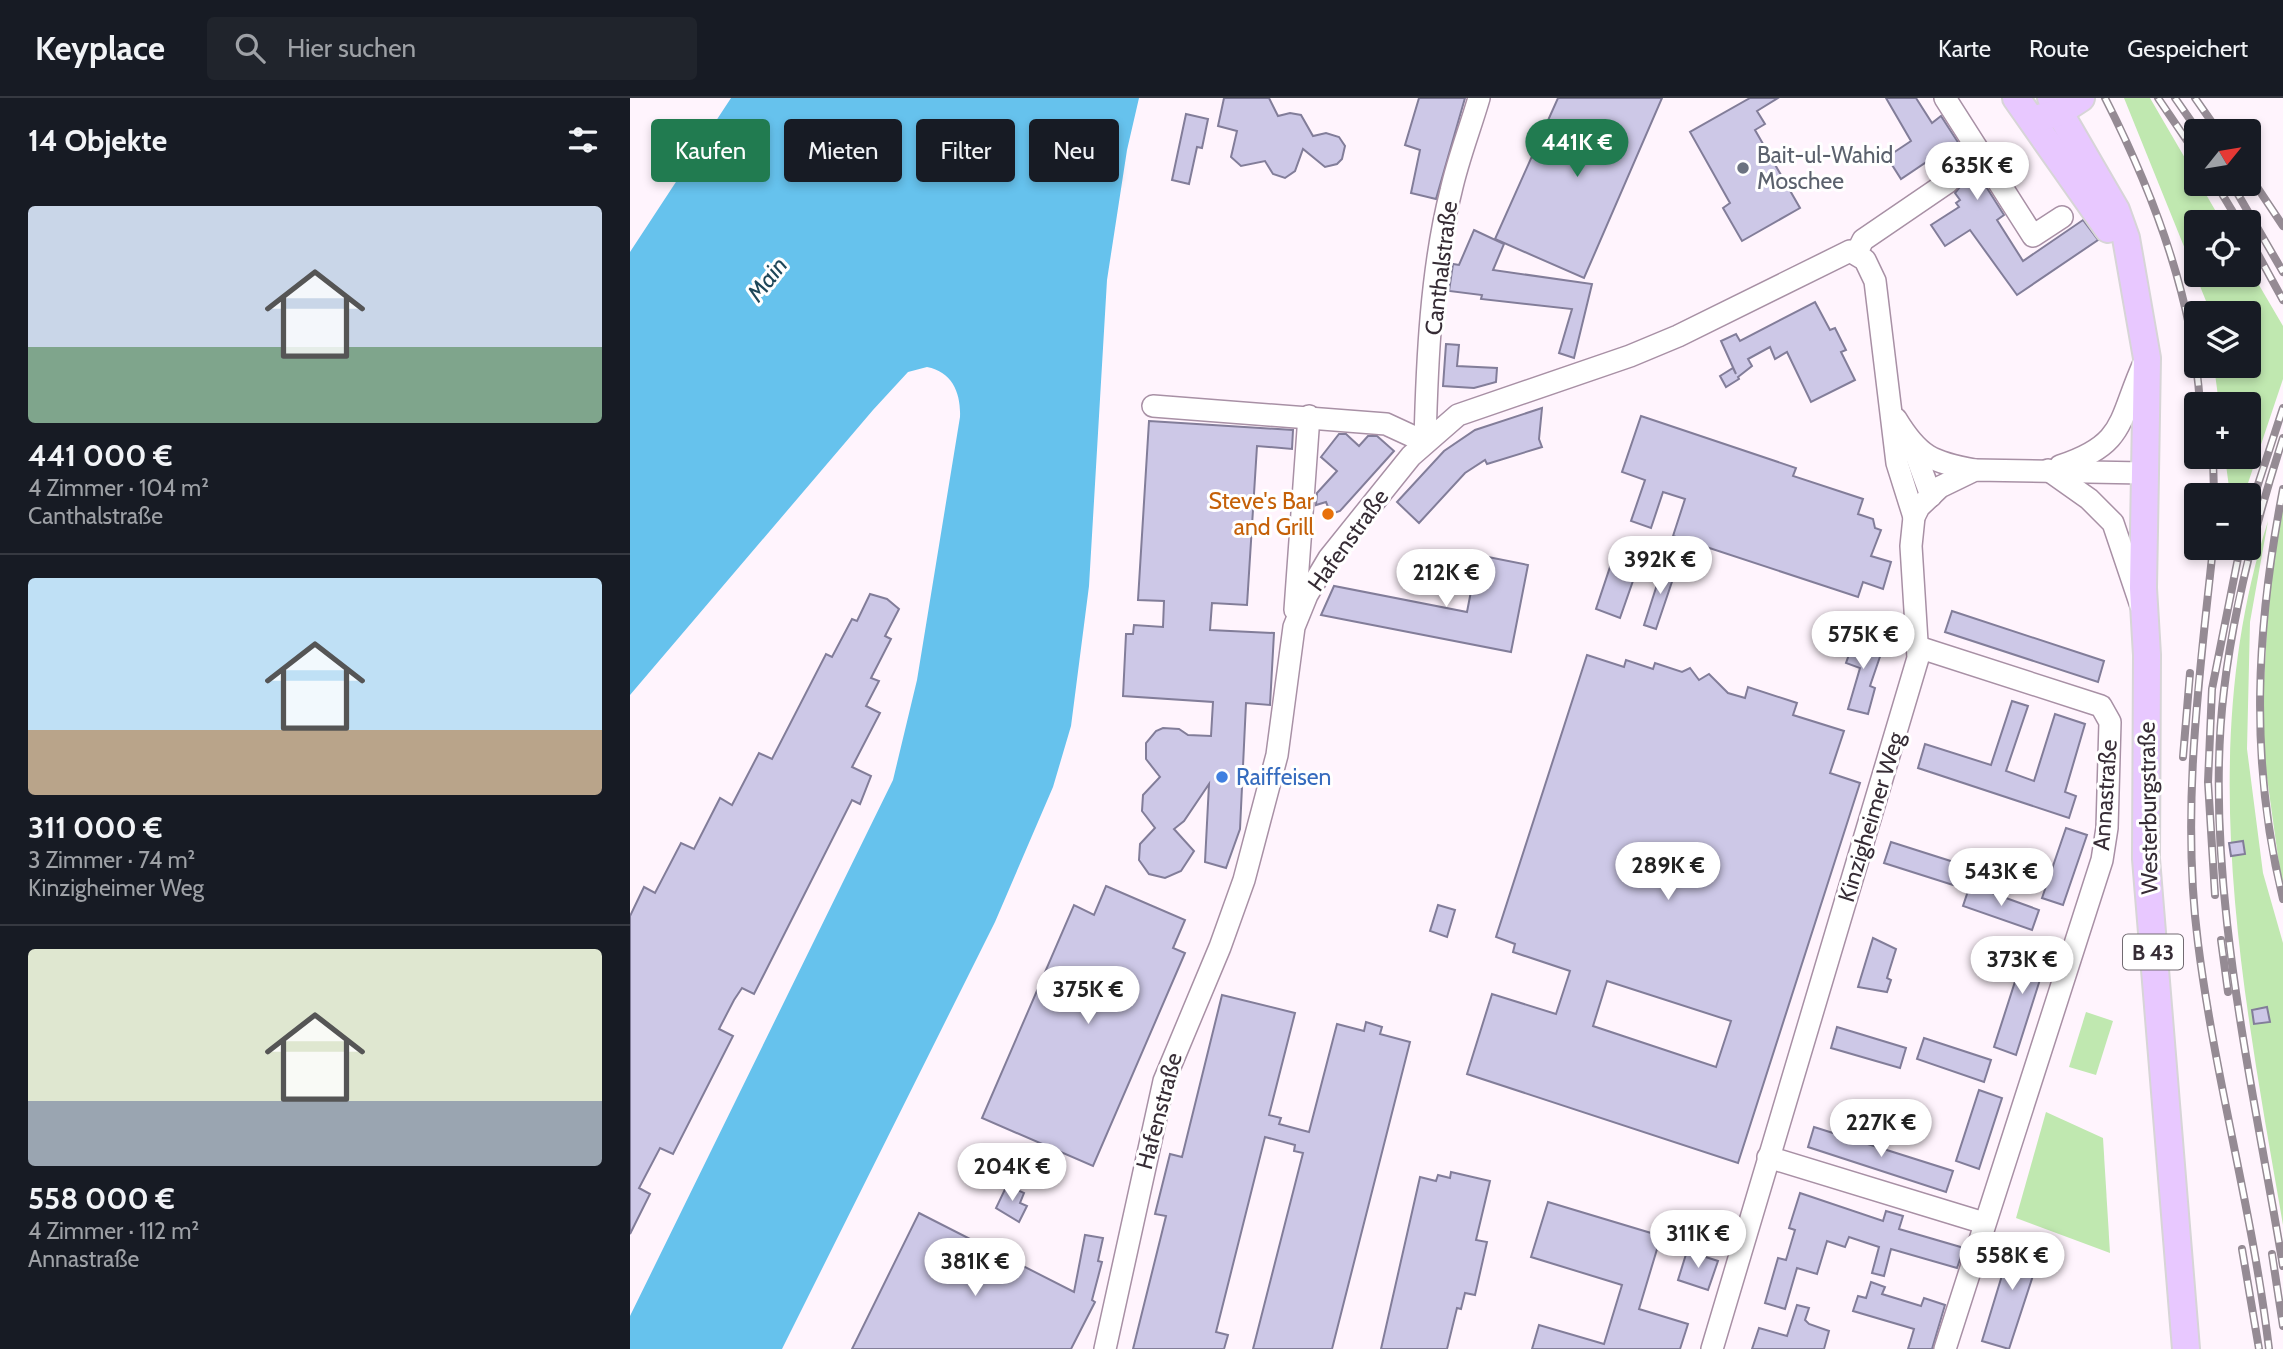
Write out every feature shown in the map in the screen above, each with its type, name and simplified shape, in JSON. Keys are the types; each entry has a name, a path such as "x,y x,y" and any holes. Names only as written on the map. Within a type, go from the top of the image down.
{"main road":[{"path":"2022,109 2081,98"},
{"name":"Westerburgstraße","path":"2054,102 2116,210 2126,238 2147,358 2144,473 2146,859 2178,1248 2180,1304 2185,1325 2186,1349"},
{"name":"Westerburgstraße","path":"2022,109 2086,195 2130,267"},
{"path":"2174,1349 2174,1324 2180,1304"}],"street":[{"name":"Canthalstraße","path":"1426,442 1428,378 1444,223 1450,191 1479,98"},
{"path":"1945,98 1976,164 2034,236 2062,217"},
{"path":"1914,517 1897,463 1875,281 1865,260 1856,254 1863,240 1948,182"},
{"name":"Hafenstraße","path":"1105,1349 1164,1081 1220,947 1264,811 1277,755 1293,627 1312,586 1329,558 1426,442 1443,425 1470,409 1630,356 1732,310 1844,251 1856,254"},
{"path":"2048,470 2083,458 2110,440 2124,418 2147,358"},
{"path":"1153,406 1386,424 1426,442"},
{"path":"1891,411 1913,447 1931,496"},
{"path":"1293,627 1309,416"},
{"path":"1913,447 1940,463 1975,470 2144,473"},
{"path":"1914,517 1931,496 1975,470"},
{"path":"2048,470 2089,499 2113,523 2145,615"},
{"name":"Kinzigheimer Weg","path":"1712,1349 1914,674 1919,647 1911,546 1914,517"},
{"name":"Annastraße","path":"1919,647 2101,706 2109,718 2107,828 2102,860 1945,1349"},
{"path":"1768,1157 1984,1223"}],"green space":[{"path":"2124,98 2150,98 2184,156 2184,196 2207,196 2215,210 2184,210 2184,247"},
{"path":"2200,287 2260,287 2283,326 2283,379 2261,444 2261,392 2217,392 2216,378 2261,378 2261,301 2206,301"},
{"path":"2227,469 2253,469 2248,483 2228,483"},
{"path":"2283,504 2283,893 2261,734 2269,593"},
{"path":"2268,521 2250,622 2247,749 2263,873 2283,943 2283,1225 2241,961 2233,872 2230,784 2234,695 2246,608 2258,560 2261,560"},
{"path":"2086,1012 2113,1021 2096,1075 2069,1067"},
{"path":"2046,1112 2103,1138 2110,1253 2016,1218"}],"water":[{"name":"Main","path":"731,98 1139,98 1127,150 1107,280 1089,586 1071,726 1053,787 995,922 782,1349 630,1349 630,1316 893,780 917,680 960,417 957,392 949,379 927,367 908,372 630,695 630,252 676,182 770,182 770,119 717,119"}],"building":[{"path":"1224,98 1269,98 1278,116 1290,113 1301,115 1313,136 1326,133 1339,137 1345,146 1342,159 1337,164 1325,167 1303,149 1295,171 1285,178 1273,174 1265,161 1241,166 1231,157 1237,131 1218,126"},
{"path":"1419,98 1465,98 1436,199 1411,193 1420,150 1405,145"},
{"path":"1558,98 1662,98 1584,278 1495,239"},
{"name":"Bait-ul-Wahid Moschee","path":"1750,98 1778,98 1757,111 1765,124 1755,130 1800,208 1742,241 1723,208 1730,203 1690,132"},
{"path":"1886,98 1916,98 1932,123 1941,116 1961,147 1957,150 1981,188 1985,185 2004,215 1997,220 2023,261 2083,220 2098,240 2017,295 1970,230 1945,246 1931,225 1959,207 1956,203 1960,200 1955,193 1960,187 1959,175 1953,170 1941,171 1936,164 1932,167 1928,161 1901,179 1887,157 1911,141"},
{"path":"1186,114 1208,119 1202,148 1197,147 1189,184 1172,180"},
{"path":"1474,230 1504,244 1493,270 1592,284 1574,358 1559,353 1572,309 1481,299 1482,295 1449,291 1453,264 1459,265"},
{"path":"1815,302 1830,330 1835,328 1846,350 1841,352 1855,380 1811,402 1787,352 1775,359 1770,347 1748,359 1752,366 1726,387 1720,376 1733,368 1736,374 1721,341 1736,334 1740,341"},
{"path":"1446,344 1459,345 1457,366 1497,368 1496,382 1474,388 1443,386"},
{"path":"1542,408 1539,439 1542,447 1487,464 1485,460 1465,473 1419,523 1397,502 1444,451 1475,430"},
{"path":"1641,416 1796,468 1793,476 1863,499 1858,514 1873,519 1875,528 1881,530 1871,556 1891,562 1883,589 1863,582 1858,597 1673,536 1685,499 1663,492 1651,528 1631,521 1645,480 1622,472"},
{"path":"1149,421 1293,430 1292,449 1257,446 1247,605 1212,603 1210,630 1274,633 1270,705 1246,703 1240,829 1226,868 1205,862 1209,784 1184,821 1174,829 1194,851 1181,871 1165,878 1149,874 1139,860 1140,844 1155,828 1142,811 1143,795 1160,777 1146,759 1146,743 1156,731 1163,728 1179,729 1188,735 1211,736 1213,702 1123,696 1126,634 1133,634 1134,625 1163,627 1164,601 1138,600"},
{"path":"1339,434 1346,434 1359,446 1368,436 1377,436 1394,451 1340,511 1331,514 1326,502 1316,505 1317,493 1337,471 1321,457"},
{"path":"1617,546 1642,555 1620,618 1596,609"},
{"path":"1478,555 1528,565 1511,652 1321,615 1334,586 1467,612"},
{"path":"1664,563 1677,567 1656,629 1644,625"},
{"path":"870,594 887,599 899,609 885,636 891,639 871,678 879,681 866,706 880,713 852,767 871,776 860,804 852,800 754,994 742,988 734,1000 719,1029 733,1036 673,1154 660,1148 639,1188 650,1194 630,1234 630,916 644,887 655,893 681,843 694,849 720,798 732,805 759,753 772,759 826,654 832,657 852,619 857,621"},
{"path":"1952,611 2104,661 2098,682 1945,632"},
{"path":"1851,634 1884,645 1870,686 1875,688 1868,714 1848,709 1860,668 1846,663 1851,649 1846,647"},
{"path":"1587,655 1624,667 1626,660 1653,669 1655,663 1682,672 1690,668 1699,680 1709,674 1728,693 1745,698 1748,687 1797,703 1793,715 1844,731 1830,773 1860,783 1738,1163 1467,1074 1492,994 1556,1014 1570,971 1513,952 1515,944 1496,937","holes":["1607,981 1731,1021 1716,1067 1593,1026"]},
{"path":"2012,701 2028,706 2006,771 2034,781 2055,714 2085,724 2065,792 2076,796 2069,818 1918,768 1925,744 1991,765"},
{"path":"2066,828 2087,835 2063,905 2042,898"},
{"path":"2243,841 2245,854 2231,856 2229,843"},
{"path":"1891,842 1960,864 1953,885 1884,863"},
{"path":"1970,885 2039,910 2032,930 1963,906"},
{"path":"1106,886 1185,920 1173,948 1185,953 1093,1166 982,1118 1074,905 1094,915"},
{"path":"1438,905 1455,910 1447,937 1430,931"},
{"path":"1873,938 1896,949 1887,978 1891,980 1887,992 1858,987"},
{"path":"2029,938 2051,945 2016,1055 1994,1047"},
{"path":"1222,995 1295,1013 1269,1115 1281,1118 1279,1124 1309,1132 1337,1024 1364,1031 1366,1022 1382,1027 1380,1034 1410,1042 1332,1349 1253,1349 1303,1153 1294,1151 1295,1145 1265,1137 1216,1332 1228,1335 1224,1349 1133,1349 1166,1216 1155,1214 1170,1154 1182,1157"},
{"path":"2267,1007 2270,1022 2254,1024 2252,1010"},
{"path":"1837,1027 1906,1048 1900,1068 1831,1048"},
{"path":"1924,1038 1991,1060 1984,1082 1917,1059"},
{"path":"1979,1090 2002,1098 1979,1169 1956,1161"},
{"path":"1814,1127 1953,1171 1946,1192 1808,1147"},
{"path":"1451,1172 1490,1181 1476,1240 1487,1242 1475,1295 1465,1293 1461,1309 1457,1308 1447,1349 1381,1349 1420,1177 1436,1181 1438,1175 1450,1178"},
{"path":"1007,1185 1024,1193 1020,1203 1027,1206 1019,1222 996,1208"},
{"path":"1800,1193 1883,1221 1886,1211 1903,1216 1899,1229 1964,1248 1957,1268 1891,1249 1884,1276 1872,1273 1879,1247 1849,1237 1845,1247 1827,1241 1817,1274 1797,1268 1785,1309 1765,1303 1778,1258 1786,1260 1795,1230 1789,1228"},
{"path":"1548,1202 1661,1236 1639,1309 1688,1324 1680,1349 1532,1349 1539,1325 1604,1344 1622,1285 1531,1257"},
{"path":"919,1213 1074,1292 1085,1235 1103,1238 1098,1261 1102,1262 1092,1300 1095,1302 1071,1349 852,1349"},
{"path":"2014,1236 2043,1245 2009,1349 1982,1341"},
{"path":"1687,1251 1718,1261 1708,1290 1678,1280"},
{"path":"1871,1282 1885,1287 1882,1294 1921,1306 1924,1298 1945,1305 1932,1349 1908,1349 1914,1329 1853,1311 1858,1296 1866,1298"},
{"path":"1797,1305 1809,1308 1805,1320 1809,1324 1829,1331 1824,1349 1752,1349 1759,1328 1787,1336"}],"tunnel":[{"path":"1948,182 1969,169"}],"railway":[{"path":"2105,98 2139,171 2168,246 2189,325 2199,392"},
{"path":"2158,98 2184,136"},
{"path":"2175,98 2190,119"},
{"path":"2195,98 2210,119"},
{"path":"2261,193 2283,226"},
{"path":"2223,196 2232,210"},
{"path":"2239,196 2283,272"},
{"path":"2261,260 2283,300"},
{"path":"2258,483 2283,408"},
{"path":"2283,438 2264,499 2240,594 2228,658 2219,760 2225,905 2234,978 2283,1266"},
{"path":"2213,469 2214,483"},
{"path":"2283,489 2267,593 2260,694 2265,796 2283,899"},
{"path":"2212,560 2194,745 2191,844 2193,894 2205,994 2254,1247 2269,1349"},
{"path":"2215,895 2208,782 2212,689 2238,560"},
{"path":"2183,757 2190,673"},
{"path":"2221,940 2228,992"},
{"path":"2242,1249 2259,1349"},
{"path":"2272,1254 2283,1326"}],"place":[{"name":"Bait-ul-Wahid Moschee","path":"1743,168"},
{"name":"Steve's Bar and Grill","path":"1328,514"},
{"name":"Raiffeisen","path":"1222,777"}]}
